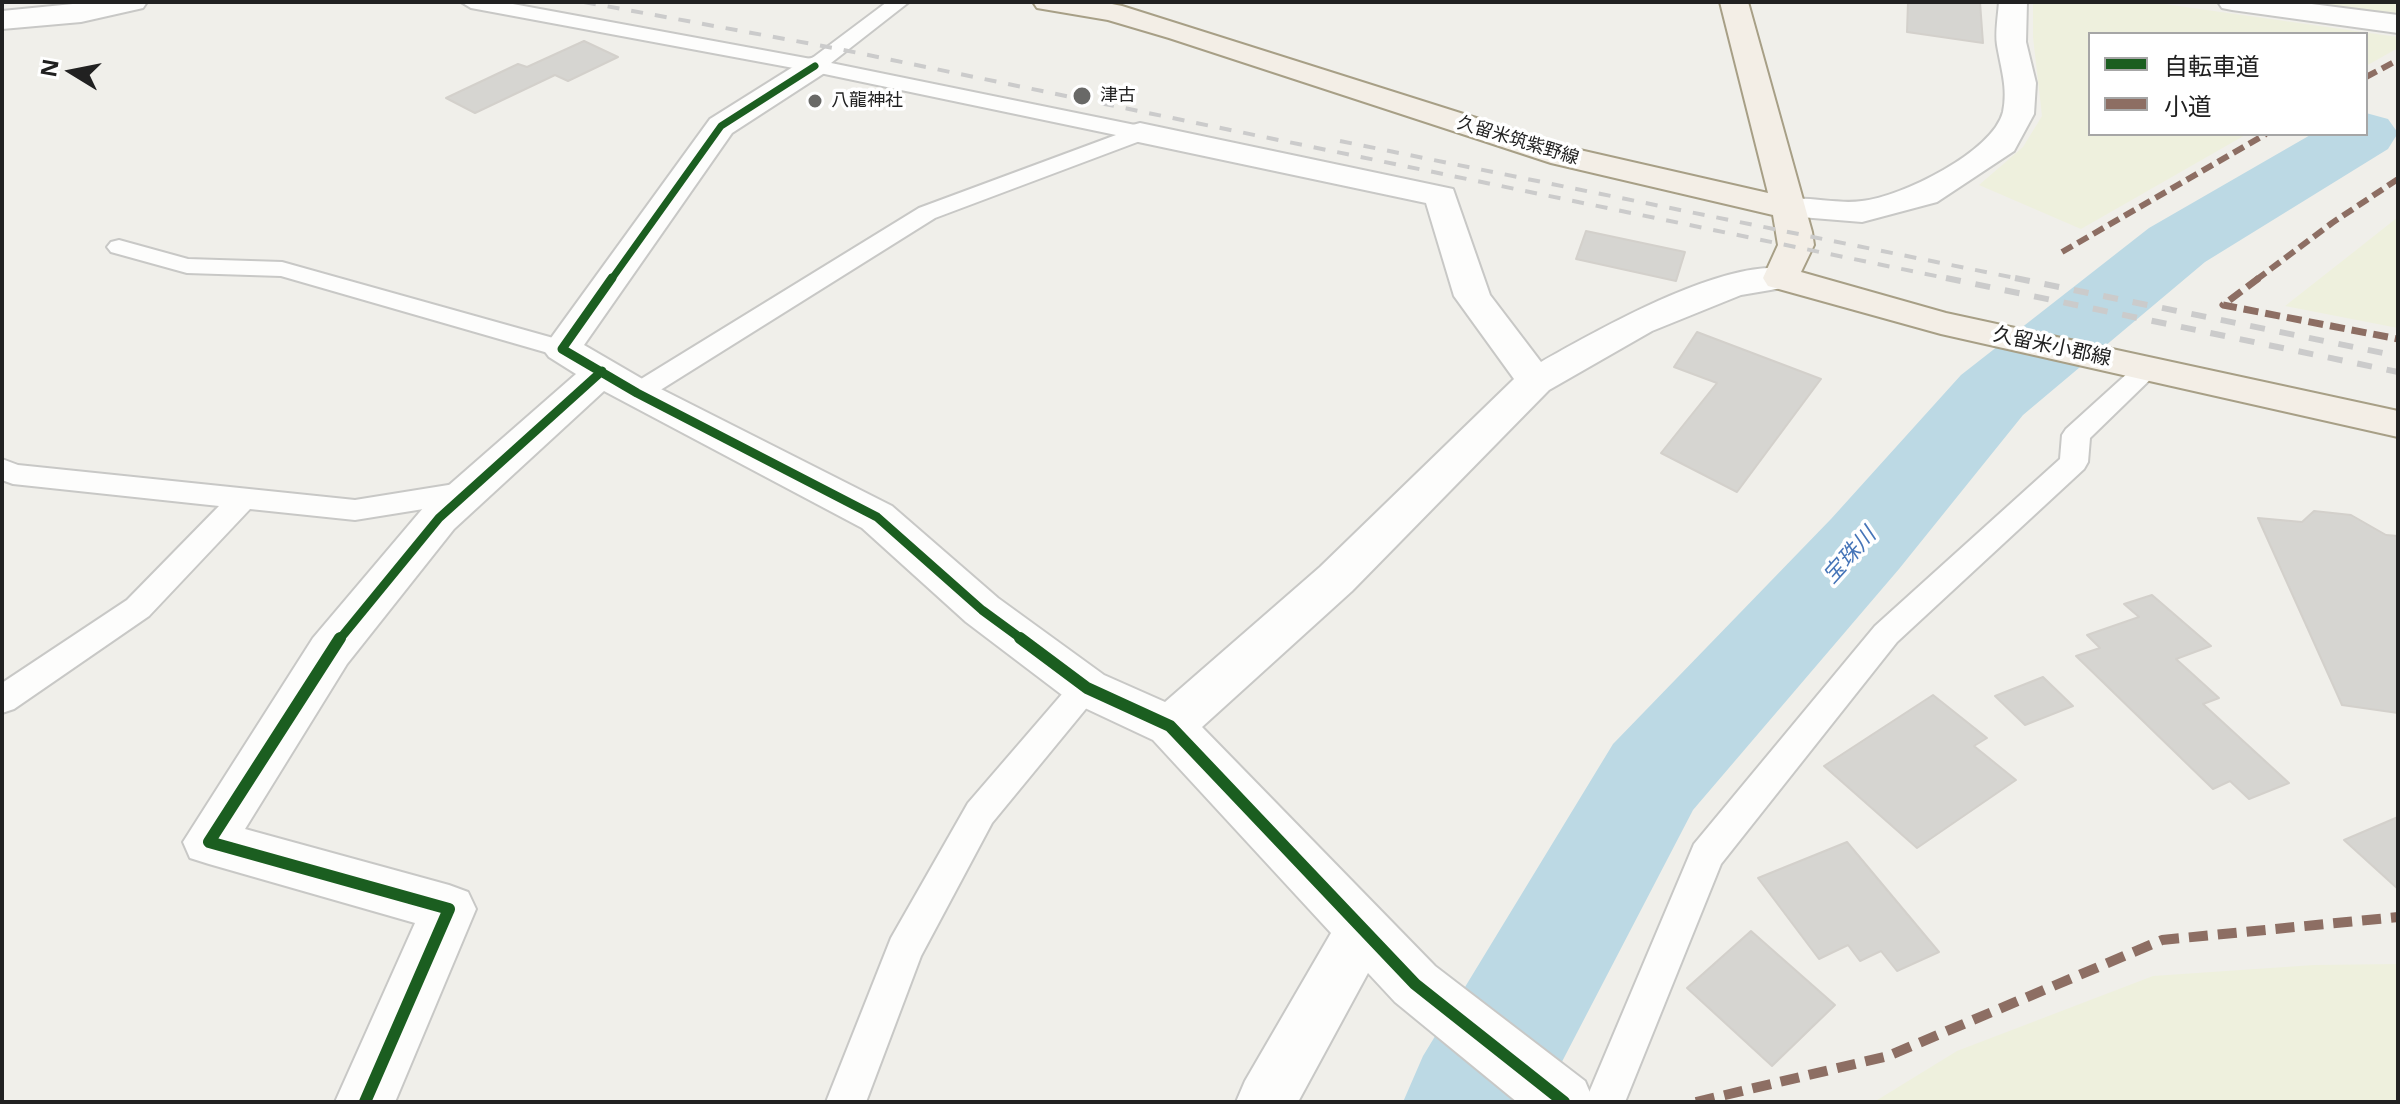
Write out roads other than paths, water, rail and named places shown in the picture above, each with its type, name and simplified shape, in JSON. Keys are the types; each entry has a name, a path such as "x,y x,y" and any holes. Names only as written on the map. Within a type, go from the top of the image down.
{"main road":[{"name":"久留米筑紫野線","path":"1047,2 1112,12 1179,32 1562,156 1788,208"},
{"path":"1734,2 1796,245 1781,278"},
{"name":"久留米小郡線","path":"1781,278 1941,323 2398,424"}],"street":[{"path":"2,20 81,13 133,2"},
{"path":"1788,208 1862,212 1925,195 2003,144 2018,114 2021,83 2011,42 2013,2"},
{"path":"2232,2 2398,24"},
{"path":"365,1102 449,909 209,842 330,651 439,518 600,371 721,126 815,66"},
{"path":"1140,133 1441,196 1472,296 1535,381"},
{"path":"1170,726 1336,579 1535,381 1639,323 1733,286 1781,278"},
{"path":"600,371 877,517 982,610 1087,688 1170,726 1415,984 1575,1100"},
{"path":"1266,1102 1363,929"}],"lane":[{"path":"471,2 815,66 1140,133"},
{"path":"815,66 899,2"},
{"path":"119,247 187,266 282,269 600,371 927,213 1140,133"},
{"path":"1575,1100 1707,855 1886,634 2074,462 2076,435 2134,365"},
{"path":"2,469 13,474 355,510 467,492"},
{"path":"2,700 138,608 243,499"},
{"path":"846,1102 904,950 980,813 1087,688"}],"waterway":[{"name":"宝珠川","path":"1470,1102 1653,777 1865,544 1992,395 2177,245 2360,136"}],"railway":[{"path":"584,2 839,49 1955,280"},
{"path":"1340,141 2025,280"},
{"path":"1946,278 2398,372"},
{"path":"2015,278 2398,356"}],"place":[{"name":"津古","path":"1082,96"},
{"name":"八龍神社","path":"815,101"}]}
